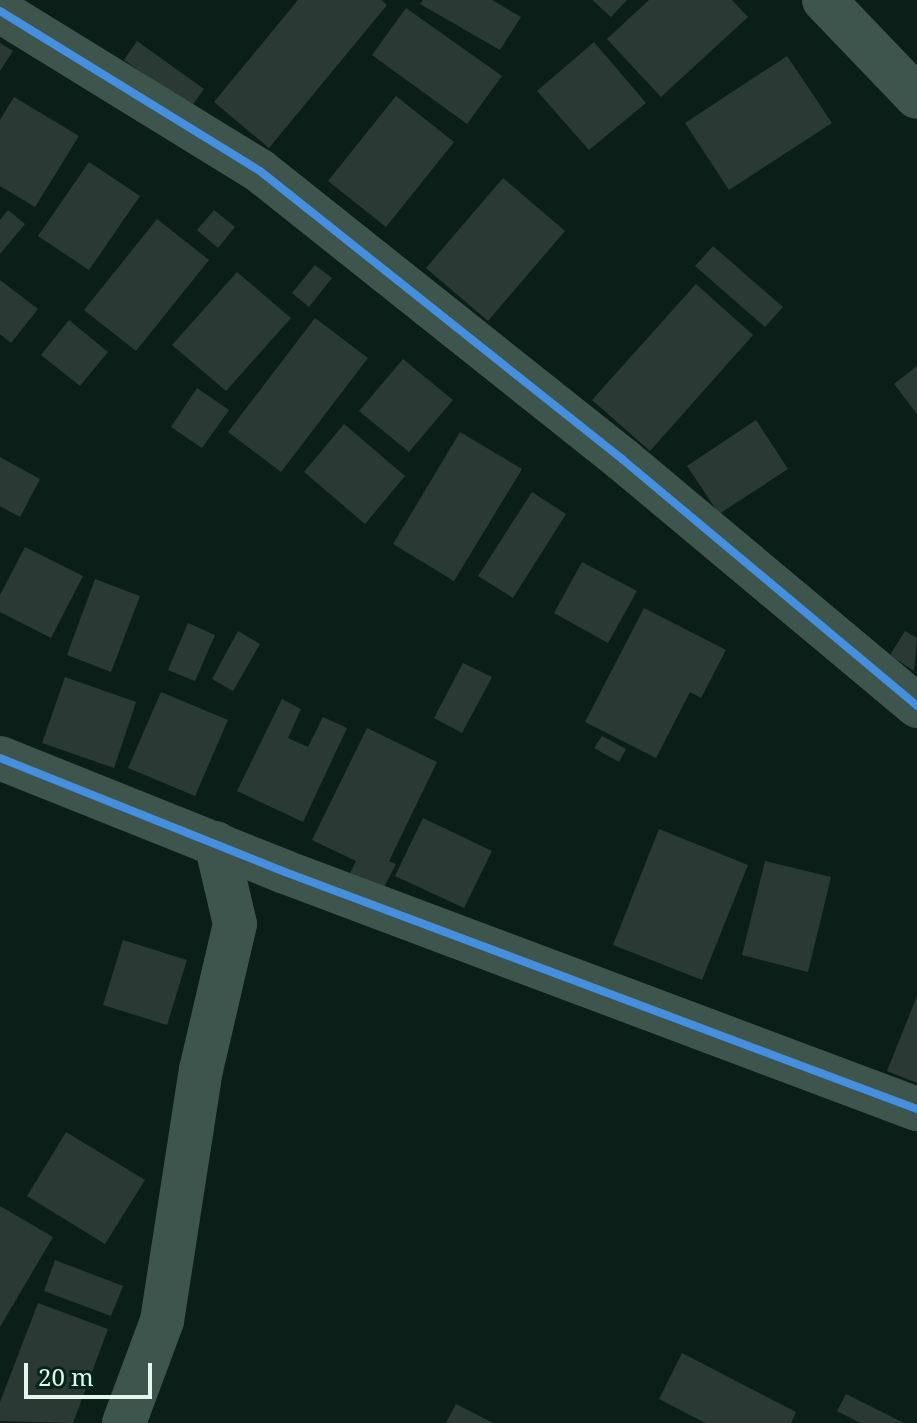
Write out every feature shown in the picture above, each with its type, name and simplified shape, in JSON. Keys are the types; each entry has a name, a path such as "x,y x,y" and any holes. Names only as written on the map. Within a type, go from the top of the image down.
{"street":[{"path":"824,0 917,97"},
{"path":"0,11 260,171 622,459 917,706"},
{"path":"0,758 285,872 917,1109"},
{"path":"124,1423 162,1321 201,1070 235,924 216,843"},
{"path":"235,924 285,872"}],"building":[{"path":"298,0 381,0 387,5 269,148 214,102"},
{"path":"423,0 492,0 521,17 500,50 420,4"},
{"path":"592,0 627,0 611,17"},
{"path":"649,0 732,0 748,17 661,97 607,39"},
{"path":"406,8 502,76 467,124 372,55"},
{"path":"137,41 204,89 191,107 124,60"},
{"path":"594,42 646,103 589,150 537,91"},
{"path":"0,43 13,51 0,71"},
{"path":"787,56 832,123 729,190 685,123"},
{"path":"396,96 454,142 386,227 328,181"},
{"path":"14,97 79,136 35,207 0,186 0,120"},
{"path":"89,162 140,196 89,270 38,236"},
{"path":"503,178 565,231 488,321 426,268"},
{"path":"8,210 25,224 0,254 0,220"},
{"path":"214,210 235,227 218,248 197,230"},
{"path":"157,219 209,260 136,351 84,310"},
{"path":"713,246 783,307 765,327 695,266"},
{"path":"315,265 332,278 309,307 292,293"},
{"path":"237,272 291,318 226,391 172,345"},
{"path":"0,280 38,309 11,343 0,334"},
{"path":"696,284 753,335 650,451 592,400"},
{"path":"315,318 368,358 281,472 228,432"},
{"path":"69,320 108,352 80,386 41,355"},
{"path":"403,359 453,400 409,452 359,411"},
{"path":"917,366 917,414 894,384"},
{"path":"197,388 229,410 202,448 171,427"},
{"path":"756,420 788,469 719,514 687,466"},
{"path":"344,424 405,476 365,524 304,472"},
{"path":"460,432 522,469 454,581 393,544"},
{"path":"0,457 40,479 20,517 0,506"},
{"path":"532,492 566,514 513,598 478,576"},
{"path":"25,547 83,576 51,638 0,612 0,595"},
{"path":"582,562 637,591 608,643 554,613"},
{"path":"95,579 140,596 111,672 67,655"},
{"path":"644,608 726,650 701,698 690,692 656,758 585,722"},
{"path":"188,623 215,635 195,681 168,670"},
{"path":"238,631 260,644 233,691 212,679"},
{"path":"905,631 917,638 914,671 890,655"},
{"path":"463,663 492,677 462,733 434,718"},
{"path":"65,677 136,702 114,768 42,743"},
{"path":"161,692 228,720 195,796 128,768"},
{"path":"282,699 301,709 288,738 308,747 323,717 347,728 303,822 237,791"},
{"path":"367,728 437,762 389,861 396,864 382,891 349,875 356,861 312,840"},
{"path":"602,736 626,749 619,762 594,748"},
{"path":"423,818 492,851 464,908 395,876"},
{"path":"659,829 748,865 702,980 613,945"},
{"path":"765,861 831,877 808,972 742,955"},
{"path":"123,940 187,960 167,1025 103,1005"},
{"path":"917,996 917,1083 887,1071"},
{"path":"66,1132 145,1180 105,1244 27,1196"},
{"path":"0,1206 53,1237 0,1327"},
{"path":"55,1260 123,1286 111,1316 44,1291"},
{"path":"38,1303 108,1329 73,1423 0,1421 0,1402"},
{"path":"682,1353 796,1412 791,1423 705,1423 659,1399"},
{"path":"846,1394 904,1423 860,1423 837,1411"},
{"path":"456,1404 493,1423 446,1423"}],"cycle path":[{"path":"0,11 260,171 622,459 917,706"},
{"path":"0,758 285,872 917,1109"}]}
